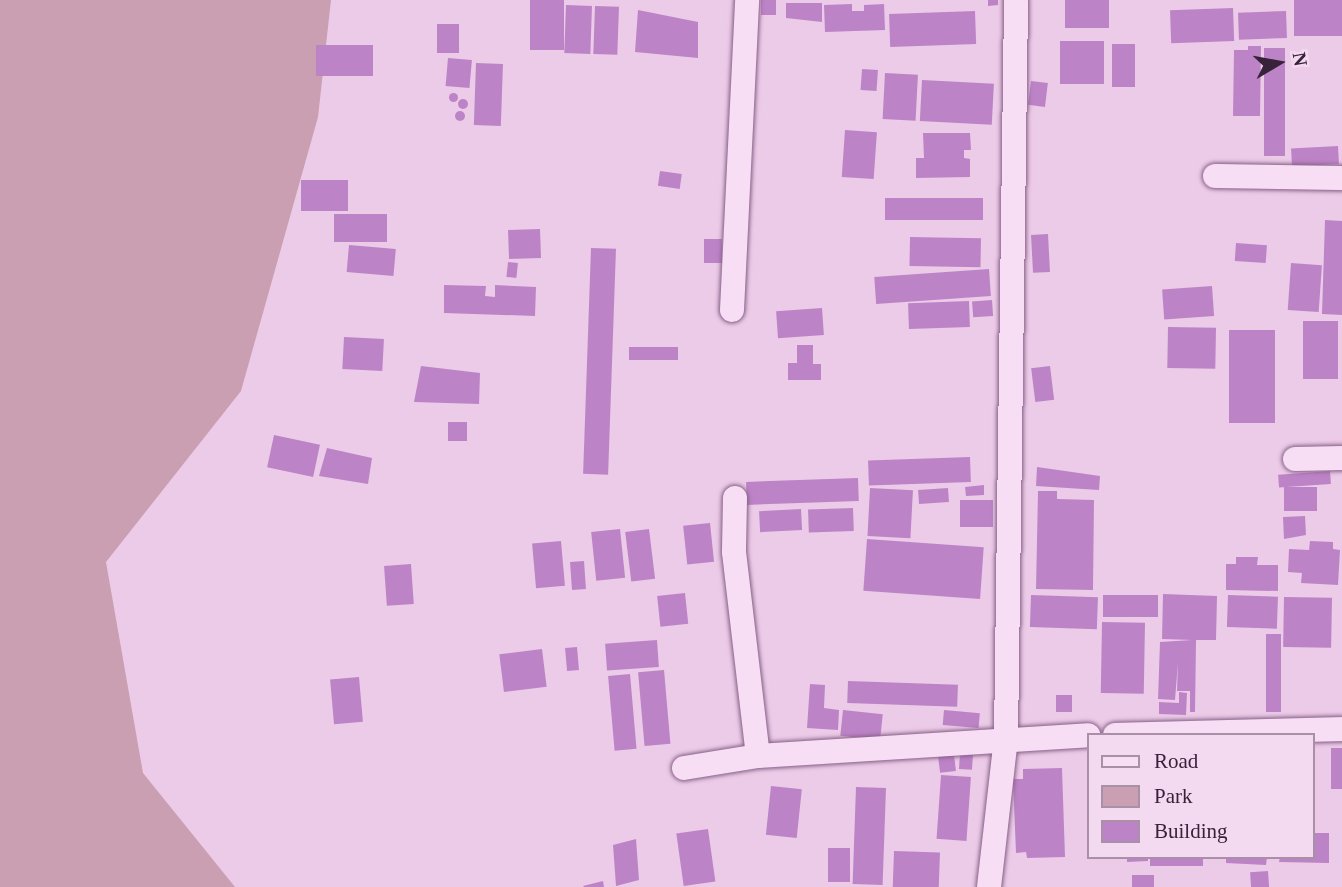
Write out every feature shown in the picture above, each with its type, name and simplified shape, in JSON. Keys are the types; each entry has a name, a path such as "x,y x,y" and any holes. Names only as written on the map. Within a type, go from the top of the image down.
{"street":[{"path":"732,310 747,0"},
{"path":"989,887 1006,738 1016,0"},
{"path":"1215,176 1342,178"},
{"path":"1295,459 1342,458"},
{"path":"735,498 734,552 758,756"},
{"path":"1191,733 1342,729"},
{"path":"684,768 758,756 1006,738 1086,736"}],"green space":[{"path":"0,0 331,0 318,117 241,391 106,562 143,773 235,887 0,887"}],"building":[{"path":"530,0 564,0 564,50 530,50"},
{"path":"761,0 776,0 776,15 761,15"},
{"path":"988,0 998,0 998,5 988,6"},
{"path":"1065,0 1109,0 1109,28 1065,28"},
{"path":"1294,0 1342,0 1342,36 1294,36"},
{"path":"786,3 822,3 822,22 786,18"},
{"path":"852,4 852,11 864,11 864,5 884,4 885,30 825,32 824,5"},
{"path":"566,5 592,6 590,54 564,53"},
{"path":"595,6 619,7 617,55 593,54"},
{"path":"1233,8 1234,41 1171,43 1170,10"},
{"path":"638,10 698,22 698,58 635,52"},
{"path":"975,11 976,44 890,47 889,14"},
{"path":"1286,11 1287,38 1239,40 1238,13"},
{"path":"437,24 459,24 459,53 437,53"},
{"path":"1060,41 1104,41 1104,84 1060,84"},
{"path":"1112,44 1135,44 1135,87 1112,87"},
{"path":"316,45 373,45 373,76 316,76"},
{"path":"1248,46 1261,46 1260,116 1233,116 1234,50 1248,50"},
{"path":"1264,48 1285,48 1285,156 1264,156"},
{"path":"448,58 472,60 469,88 446,86"},
{"path":"476,63 503,64 501,126 474,125"},
{"path":"862,69 878,70 876,91 861,90"},
{"path":"885,73 918,75 916,121 883,119"},
{"path":"922,80 994,84 992,125 920,121"},
{"path":"1031,81 1048,83 1045,107 1028,105"},
{"path":"453,92 458,97 453,102 448,97"},
{"path":"463,99 468,104 463,109 458,104"},
{"path":"460,111 464,112 464,120 460,121 456,120 455,116 456,112"},
{"path":"845,130 877,132 874,179 842,177"},
{"path":"923,133 970,133 971,150 964,150 964,158 970,159 970,177 916,178 916,158 924,158"},
{"path":"1338,146 1339,164 1292,166 1291,148"},
{"path":"660,171 682,174 680,189 658,186"},
{"path":"301,180 348,180 348,211 301,211"},
{"path":"885,198 983,198 983,220 885,220"},
{"path":"334,214 387,214 387,242 334,242"},
{"path":"1325,220 1342,221 1342,315 1322,314"},
{"path":"540,229 541,258 509,259 508,230"},
{"path":"1048,234 1050,272 1033,273 1031,235"},
{"path":"910,237 981,238 980,267 909,266"},
{"path":"704,239 722,239 722,263 704,263"},
{"path":"1236,243 1267,245 1266,263 1235,261"},
{"path":"349,245 396,249 393,276 347,272"},
{"path":"591,248 616,249 608,475 583,474"},
{"path":"508,262 518,263 516,278 506,277"},
{"path":"1291,263 1322,265 1319,312 1288,310"},
{"path":"989,269 991,296 876,304 874,277"},
{"path":"444,285 486,286 485,296 495,297 495,285 536,287 535,316 444,313"},
{"path":"1212,286 1214,316 1164,319 1162,289"},
{"path":"992,300 993,316 973,317 972,301"},
{"path":"969,301 970,327 909,329 908,303"},
{"path":"822,308 824,335 778,338 776,311"},
{"path":"1303,321 1338,321 1338,379 1303,379"},
{"path":"1168,327 1216,328 1215,369 1167,368"},
{"path":"1229,330 1275,330 1275,423 1229,423"},
{"path":"344,337 384,339 382,371 342,369"},
{"path":"797,345 813,345 813,364 821,364 821,380 788,380 788,363 797,363"},
{"path":"629,347 678,347 678,360 629,360"},
{"path":"421,366 480,373 479,404 414,402"},
{"path":"1050,366 1054,400 1035,402 1031,368"},
{"path":"448,422 467,422 467,441 448,441"},
{"path":"274,435 320,445 313,477 267,467"},
{"path":"327,448 372,458 368,484 319,476"},
{"path":"970,457 971,482 869,486 868,461"},
{"path":"1037,467 1100,476 1099,490 1036,486"},
{"path":"1330,471 1331,484 1279,488 1278,475"},
{"path":"858,478 859,501 747,505 746,482"},
{"path":"984,485 984,495 966,496 965,487"},
{"path":"1284,487 1317,487 1317,511 1284,511"},
{"path":"870,488 913,490 910,538 867,536"},
{"path":"948,488 949,502 919,504 918,490"},
{"path":"1038,491 1057,491 1057,499 1094,500 1093,590 1036,589"},
{"path":"960,500 993,500 993,527 960,527"},
{"path":"853,508 854,531 809,533 808,510"},
{"path":"801,509 802,530 760,532 759,511"},
{"path":"1305,516 1306,535 1284,539 1283,517"},
{"path":"710,523 714,562 687,565 683,526"},
{"path":"620,529 625,578 596,581 591,532"},
{"path":"649,529 655,579 631,582 625,532"},
{"path":"867,539 984,547 980,599 863,591"},
{"path":"561,541 565,586 536,588 532,544"},
{"path":"1310,541 1333,542 1333,549 1340,550 1338,585 1301,583 1302,573 1288,572 1289,549 1309,550"},
{"path":"1236,557 1258,557 1257,565 1278,565 1278,591 1226,590 1226,564 1236,564"},
{"path":"584,561 586,589 572,590 570,562"},
{"path":"411,564 414,604 387,606 384,566"},
{"path":"685,593 688,624 660,627 657,596"},
{"path":"1163,594 1217,596 1216,640 1196,640 1195,712 1190,712 1190,691 1177,691 1178,662 1175,700 1158,699 1160,642 1192,640 1162,639"},
{"path":"1031,595 1098,597 1097,629 1030,627"},
{"path":"1103,595 1158,595 1158,617 1103,617"},
{"path":"1228,595 1278,597 1277,629 1227,627"},
{"path":"1284,597 1332,598 1331,648 1283,647"},
{"path":"1102,622 1145,623 1144,694 1101,693"},
{"path":"1266,634 1281,634 1281,712 1266,712"},
{"path":"657,640 659,667 607,671 605,644"},
{"path":"577,647 579,670 567,671 565,648"},
{"path":"542,649 547,687 504,692 499,654"},
{"path":"664,670 670,744 645,746 638,672"},
{"path":"630,674 637,749 615,751 608,676"},
{"path":"359,677 363,722 334,724 330,680"},
{"path":"848,681 958,685 957,707 847,703"},
{"path":"810,684 825,685 824,708 839,710 838,730 807,728"},
{"path":"1179,692 1187,693 1186,715 1159,714 1159,702 1179,703"},
{"path":"1056,695 1072,695 1072,712 1056,712"},
{"path":"843,710 883,714 880,740 840,736"},
{"path":"944,710 980,713 979,728 943,725"},
{"path":"1331,748 1342,748 1342,789 1331,789"},
{"path":"960,754 973,755 972,770 959,769"},
{"path":"954,755 956,771 940,773 938,757"},
{"path":"1062,768 1065,857 1027,858 1026,852 1016,853 1013,779 1023,779 1023,769"},
{"path":"941,775 971,777 966,841 937,839"},
{"path":"771,786 802,789 797,838 766,835"},
{"path":"856,787 886,788 883,885 853,884"},
{"path":"708,829 715,881 684,886 676,833"},
{"path":"1314,833 1329,833 1329,863 1279,862 1280,859 1314,859"},
{"path":"636,839 639,880 616,886 613,845"},
{"path":"828,848 850,848 850,882 828,882"},
{"path":"894,851 940,853 939,887 893,887"},
{"path":"1127,859 1148,859 1148,861 1127,862"},
{"path":"1150,859 1203,859 1203,866 1150,866"},
{"path":"1226,859 1267,859 1266,865 1226,863"},
{"path":"1268,871 1269,887 1251,887 1250,872"},
{"path":"1132,875 1154,875 1154,887 1132,887"},
{"path":"603,881 604,887 583,886"}]}
